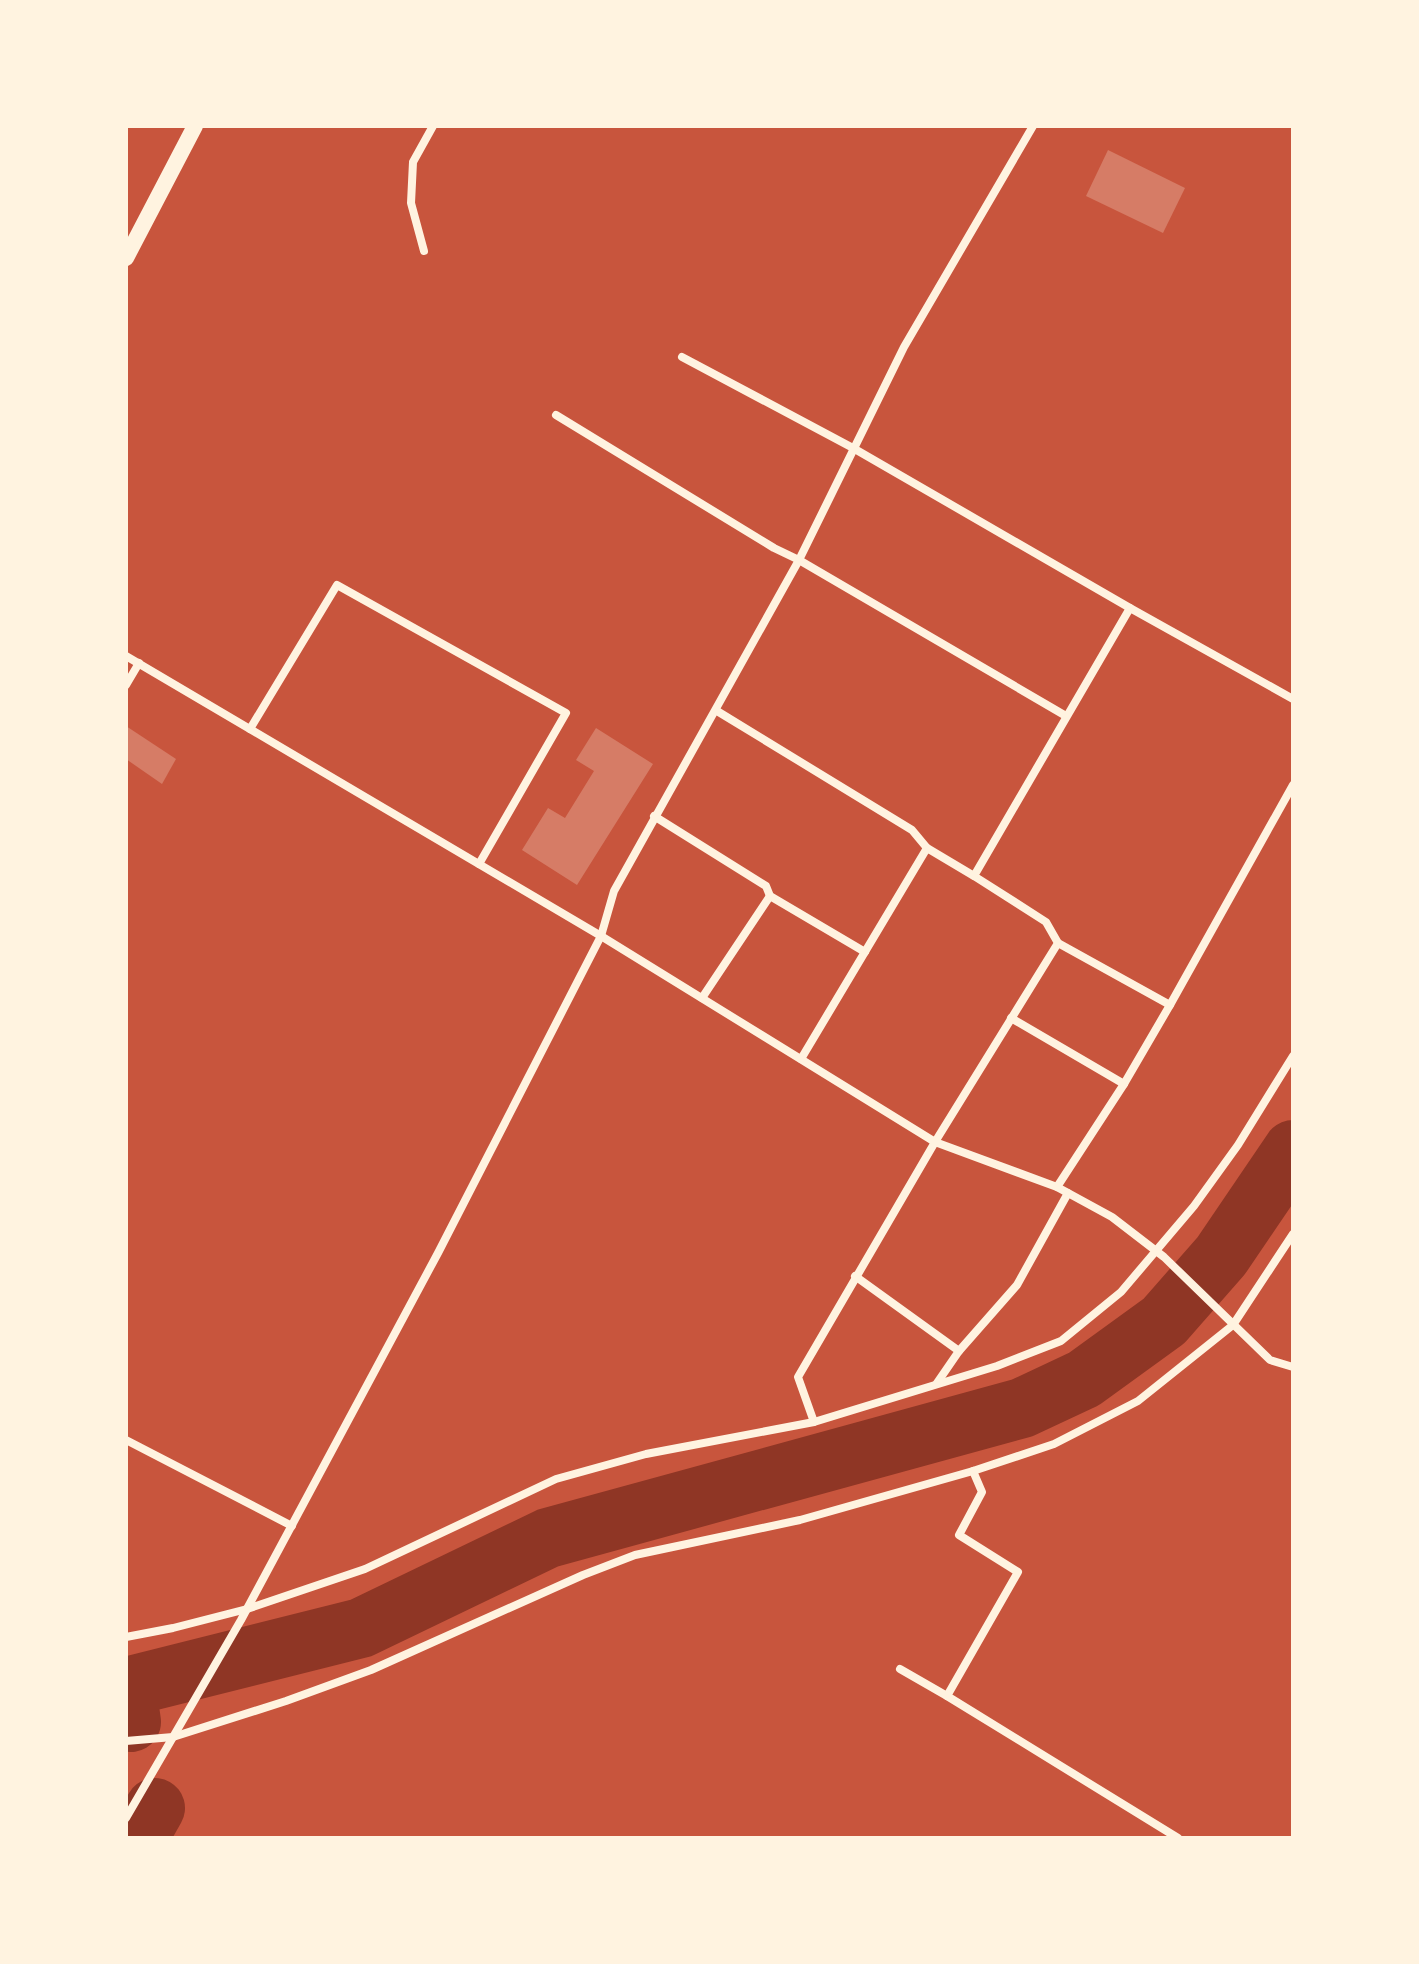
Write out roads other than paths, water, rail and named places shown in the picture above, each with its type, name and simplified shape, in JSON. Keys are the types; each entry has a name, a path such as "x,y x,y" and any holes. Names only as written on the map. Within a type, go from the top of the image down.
{"main road":[{"path":"126,258 195,126"}],"street":[{"path":"424,251 411,203 413,162 433,126"},
{"path":"126,1818 241,1620 431,1266 601,936 614,891 799,560 904,347 1033,126"},
{"path":"682,357 853,448 1293,699"},
{"path":"556,415 774,548 1066,716"},
{"path":"250,729 337,585 566,713 479,864"},
{"path":"974,876 1130,608"},
{"path":"126,656 601,936 935,1142 1057,1187 1112,1217 1164,1257 1270,1360 1293,1367"},
{"path":"126,685 139,663"},
{"path":"717,711 912,830 927,848 1046,922 1058,943 1170,1005"},
{"path":"1057,1187 1124,1084 1293,785"},
{"path":"654,816 766,886 770,896 865,952"},
{"path":"801,1059 927,848"},
{"path":"702,998 770,896"},
{"path":"814,1422 798,1377 935,1142 1058,943"},
{"path":"1011,1018 1124,1084"},
{"path":"126,1637 247,1609 365,1569 556,1479 646,1454 814,1422 997,1366 1061,1341 1121,1292 1194,1206 1238,1145 1293,1056"},
{"path":"936,1384 959,1351 1017,1285 1068,1193"},
{"path":"126,1741 173,1737 371,1670 583,1575 635,1555 800,1520 973,1471 1054,1444 1138,1401 1233,1325 1293,1234"},
{"path":"855,1276 959,1351"},
{"path":"126,1440 292,1526"},
{"path":"947,1696 1018,1572 959,1535 982,1492 973,1471"},
{"path":"900,1669 1178,1838"}],"waterway":[{"path":"131,1722 126,1687 361,1628 548,1538 1022,1408 1084,1379 1164,1321 1221,1256 1293,1150"},
{"path":"138,1838 155,1808"}]}
